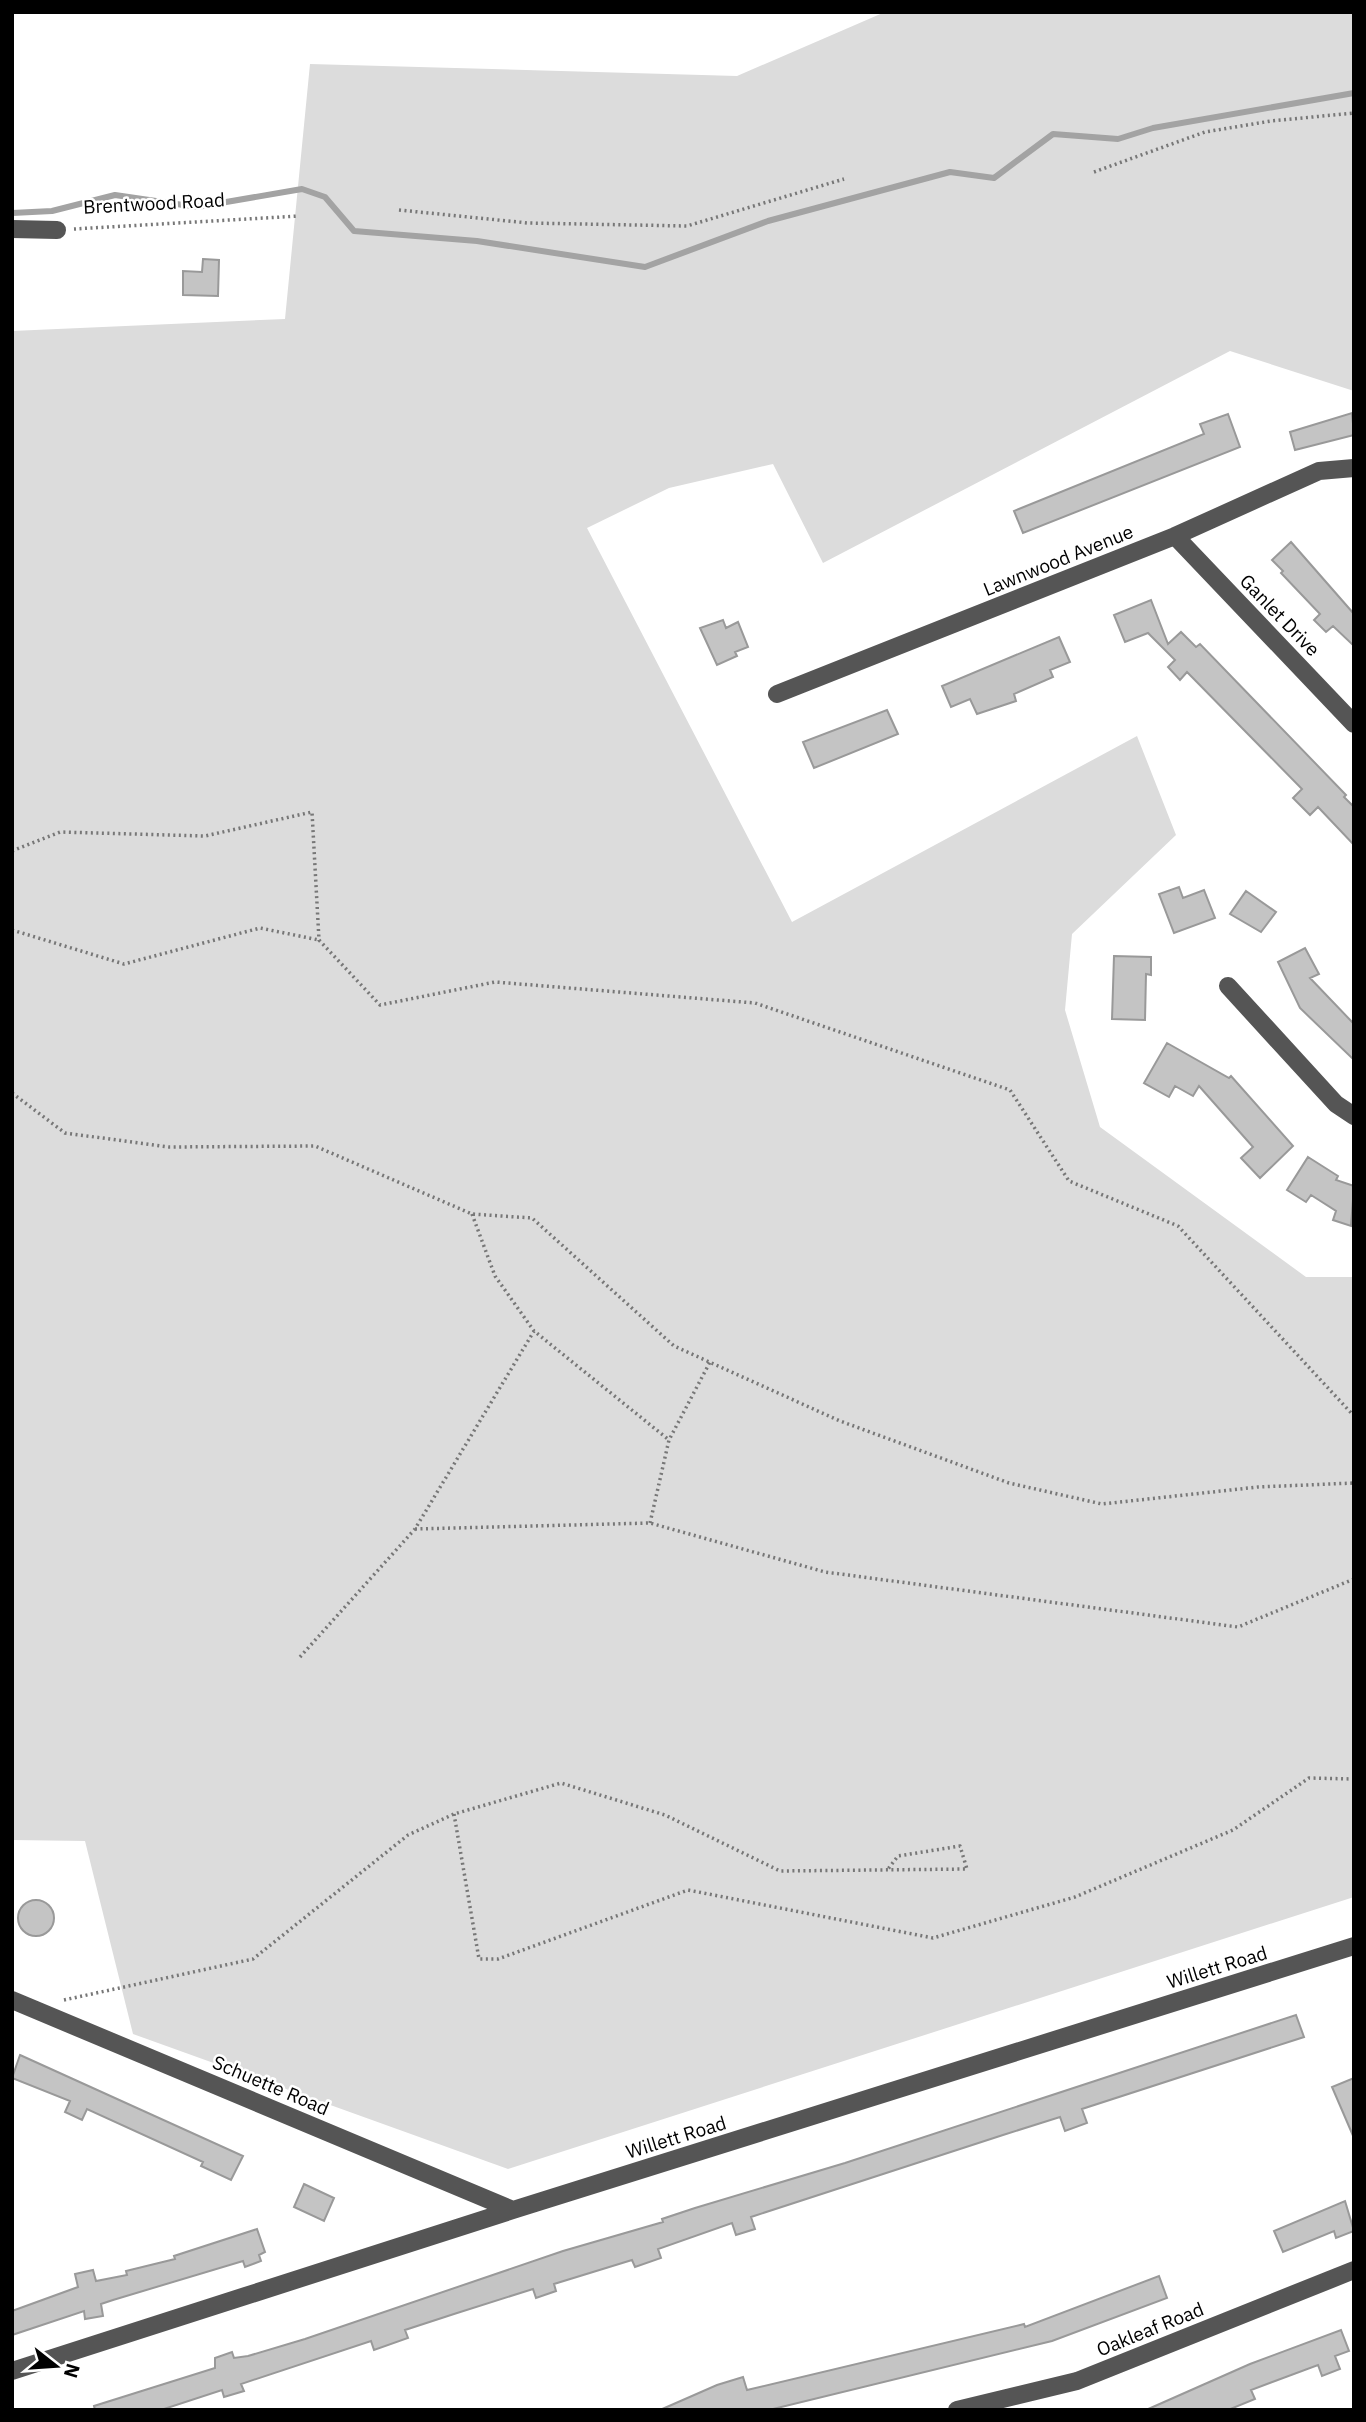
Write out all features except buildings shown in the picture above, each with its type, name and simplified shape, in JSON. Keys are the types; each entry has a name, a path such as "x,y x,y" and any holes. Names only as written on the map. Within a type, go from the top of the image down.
{"street":[{"path":"12,229 57,230"},
{"name":"Lawnwood Avenue","path":"777,694 1175,536 1319,471 1354,468"},
{"name":"Ganlet Drive","path":"1175,536 1354,723"},
{"path":"1228,986 1336,1104 1354,1116"},
{"name":"Willett Road","path":"12,2371 513,2210 1354,1946"},
{"name":"Schuette Road","path":"12,2000 513,2210"},
{"name":"Oakleaf Road","path":"957,2410 1077,2381 1354,2270"}],"path":[{"path":"1094,172 1205,132 1271,121 1354,113"},
{"path":"399,210 528,223 687,226 844,180"},
{"name":"Brentwood Road","path":"57,230 299,216"},
{"path":"12,851 60,832 205,836 312,812 319,940"},
{"path":"12,930 124,964 260,928 319,940 380,1005 495,982 755,1003 1010,1090 1069,1181 1178,1226 1354,1416"},
{"path":"12,1093 65,1133 169,1147 315,1146 472,1214 532,1218 674,1346 840,1421 1009,1483 1102,1504 1258,1487 1354,1483"},
{"path":"472,1214 495,1276 534,1331 669,1440"},
{"path":"300,1657 415,1529 534,1331"},
{"path":"650,1523 669,1440 710,1362"},
{"path":"415,1529 650,1523 825,1572 1238,1628 1354,1579"},
{"path":"454,1814 479,1959 498,1959 688,1890 933,1938 1075,1897 1233,1830 1309,1778 1354,1779"},
{"path":"31,2007 253,1959 408,1835 454,1814 561,1783 664,1815 779,1871 967,1868 960,1846 898,1856 888,1869"}],"shaded area":[{"path":"885,12 1354,12 1354,391 1230,351 823,563 773,464 669,488 587,528 792,922 1137,736 1176,835 1072,934 1065,1010 1100,1127 1306,1277 1354,1277 1354,1897 508,2169 133,2034 85,1841 12,1840 12,331 285,319 310,64 737,76"}],"waterway":[{"path":"12,213 52,211 115,195 197,207 302,189 325,197 354,231 477,241 645,267 768,221 950,172 994,178 1053,134 1118,139 1153,128 1354,93"}]}
